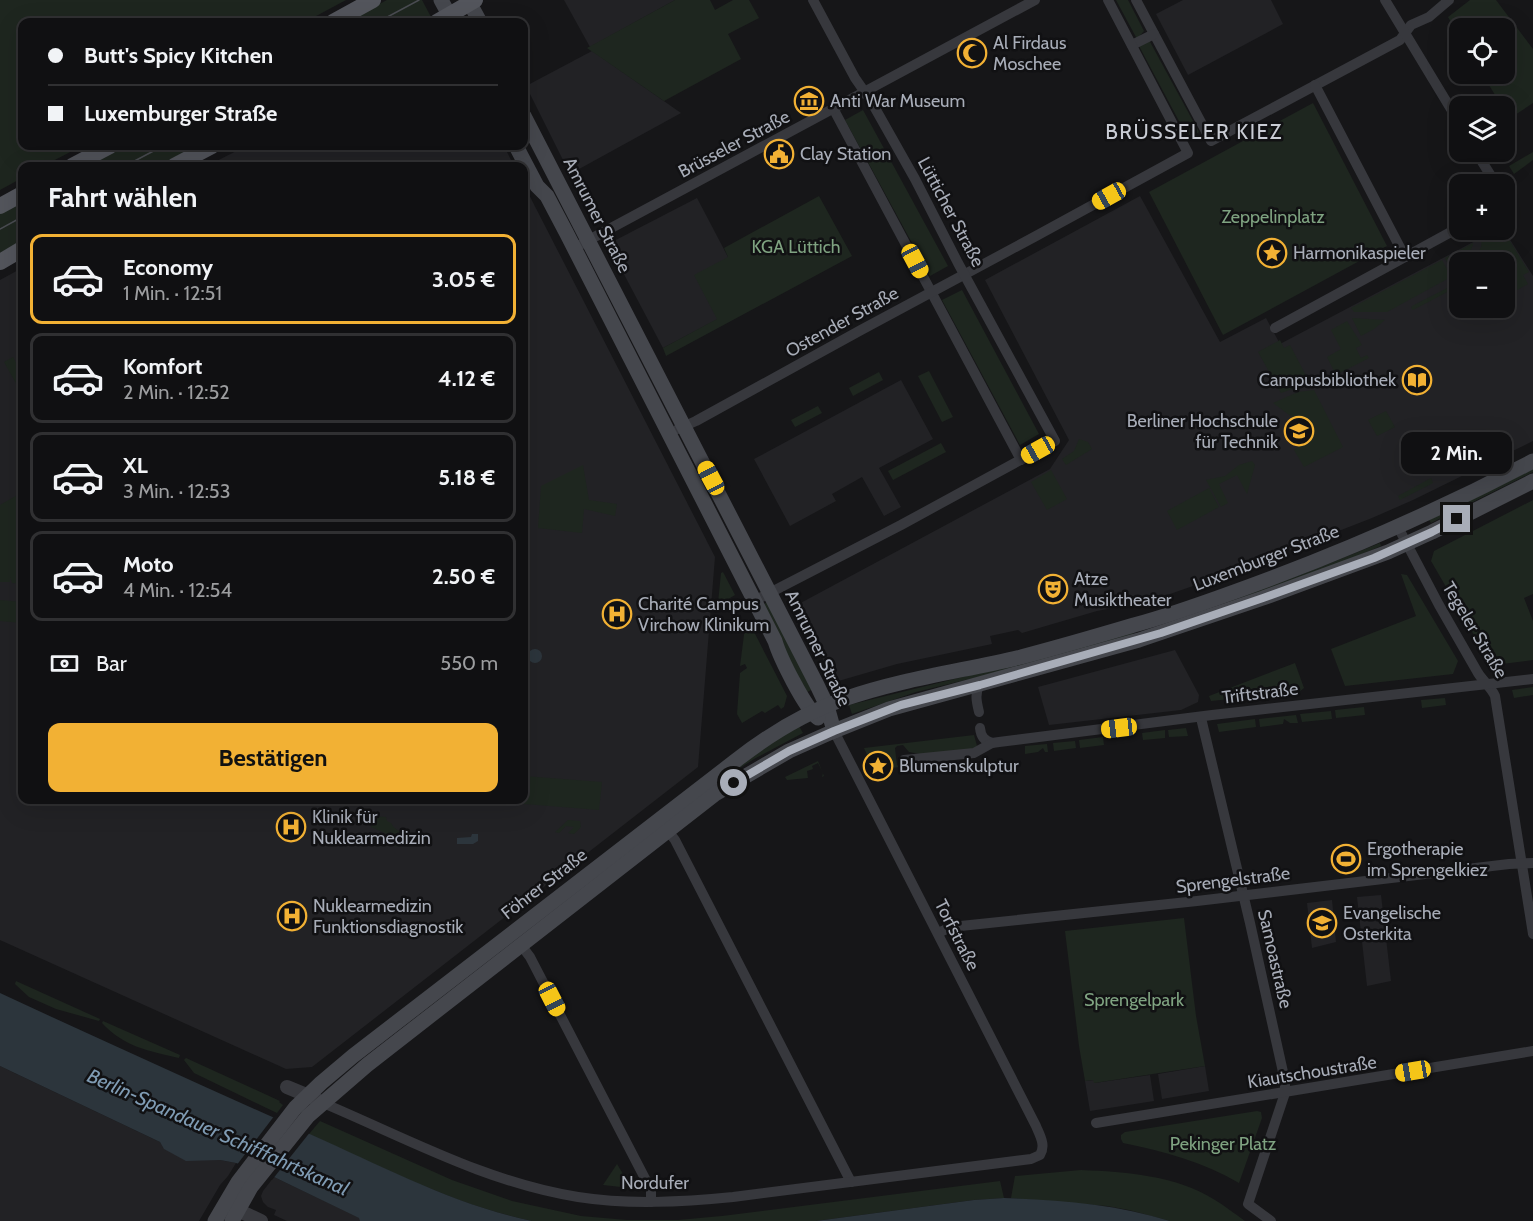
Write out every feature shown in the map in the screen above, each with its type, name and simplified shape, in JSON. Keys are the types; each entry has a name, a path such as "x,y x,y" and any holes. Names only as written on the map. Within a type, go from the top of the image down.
{"main road":[{"path":"340,18 373,0"},
{"path":"445,15 471,1 478,18"},
{"name":"Amrumer Straße","path":"528,125 669,433 789,672 812,713 834,731"},
{"path":"80,162 102,150"},
{"path":"182,162 204,150"},
{"name":"Amrumer Straße","path":"528,169 537,186 547,196 581,245 684,427 827,706 834,731"},
{"path":"0,206 18,196"},
{"path":"0,262 18,251"},
{"name":"Luxemburger Straße","path":"834,731 901,705 980,685 1158,626 1398,527 1472,493 1533,461"},
{"name":"Luxemburger Straße","path":"827,706 877,688 1158,626 1263,598 1374,558 1533,481"},
{"name":"Föhrer Straße","path":"302,1111 307,1096 353,1056 734,762 776,732 827,706"},
{"name":"Föhrer Straße","path":"302,1111 323,1103 367,1065 715,794 789,751 834,731"},
{"path":"215,1221 232,1212 245,1185 302,1111"}],"street":[{"name":"Lütticher Straße","path":"813,0 855,78 871,100 915,179 1055,441 1021,460"},
{"name":"Brüsseler Straße","path":"581,245 1035,0"},
{"path":"1108,0 1131,45 1154,34"},
{"path":"1136,0 1211,141 1400,40 1411,25 1429,17 1449,0"},
{"path":"1385,0 1449,106"},
{"name":"Ostender Straße","path":"669,433 703,417 1188,153 1131,45"},
{"path":"1316,85 1405,257"},
{"path":"754,601 1021,460 834,110"},
{"path":"1275,328 1449,233"},
{"name":"Tegeler Straße","path":"1398,527 1478,673 1495,696 1528,863 1533,934"},
{"name":"Triftstraße","path":"904,760 974,753 992,743 1533,679"},
{"path":"979,712 976,691 980,685"},
{"name":"Samoastraße","path":"1201,718 1285,1081 1285,1093 1248,1204 1271,1221"},
{"path":"980,728 985,741 992,743"},
{"name":"Torfstraße","path":"834,731 1036,1126 1043,1148 1040,1155"},
{"path":"668,831 675,840 851,1182"},
{"name":"Sprengelstraße","path":"938,933 951,927 1528,863"},
{"path":"521,945 530,957 651,1190 651,1202"},
{"name":"Kiautschoustraße","path":"1096,1123 1533,1051"},
{"name":"Nordufer","path":"287,1087 483,1172 548,1191 616,1201 692,1201 733,1197 1030,1159 1040,1155"},
{"path":"232,1212 261,1221"}],"shaded area":[{"path":"564,0 675,0 590,47"},
{"path":"1183,0 1271,0 1283,24 1188,75 1156,14"},
{"path":"592,51 681,113 570,174 528,90 528,85"},
{"path":"238,150 506,150 512,162 215,162"},
{"name":"Charité Campus Virchow Klinikum","path":"528,193 715,557 698,767 312,1067 286,1069 0,940 0,280 18,270 18,804 528,804"},
{"name":"Berliner Hochschule für Technik","path":"1140,196 1220,342 1266,318 1280,344 1449,255 1449,318 1515,318 1515,252 1454,252 1477,240 1510,240 1533,276 1533,441 1372,518 1233,572 1150,601 1097,611 1022,633 1018,630 990,636 992,644 897,664 835,682 795,606 1050,469 1069,440 985,280"},
{"path":"697,198 728,257 718,319 663,348 608,244"},
{"path":"901,380 933,439 879,468 901,507 884,516 862,477 832,494 836,501 790,526 754,459"},
{"path":"1175,650 1199,695 1198,702 1181,710 1049,725 1038,687"},
{"path":"1381,895 1391,981 1367,986 1357,897"},
{"name":"Evangelische Osterkita","path":"1332,900 1336,942 1312,948 1307,903"},
{"path":"0,1066 160,1142 165,1149 186,1160 220,1160 236,1163 199,1221 0,1221"},
{"path":"1205,1066 1209,1091 1162,1099 1158,1074"},
{"path":"1150,1075 1154,1101 1090,1111 1085,1081 1094,1080 1094,1083"},
{"path":"274,1177 360,1218 360,1221 287,1221 274,1215 276,1210 268,1207 261,1196"}],"green space":[{"path":"0,0 346,0 312,18 18,18 18,150 74,150 51,162 18,162 18,180 0,190"},
{"path":"387,0 422,0 431,17 429,18 353,18"},
{"path":"675,0 710,0 715,10 733,0 749,0 759,18 728,34 741,59 664,101 587,48"},
{"path":"1116,0 1128,0 1144,31 1137,39"},
{"path":"1470,0 1496,0 1510,18 1449,19 1448,17"},
{"path":"1515,25 1533,49 1533,103 1515,115 1515,96 1496,96 1488,84 1515,84"},
{"path":"1149,40 1199,132 1188,138 1139,46"},
{"name":"Zeppelinplatz","path":"1313,103 1387,246 1223,335 1149,192"},
{"path":"863,110 948,266 930,276 845,120"},
{"path":"113,150 188,150 166,162 91,162"},
{"path":"1533,152 1533,160 1514,174 1509,166"},
{"name":"KGA Lüttich","path":"819,196 852,256 666,356 663,348 717,319 694,275 728,257 724,248"},
{"path":"18,202 18,243 0,253 0,212"},
{"path":"1482,240 1509,240 1529,272 1523,275 1528,284 1515,291 1515,252 1478,252"},
{"path":"1473,243 1470,252 1456,252"},
{"path":"1442,260 1449,273 1449,278 1387,312 1354,312 1351,308"},
{"path":"1449,287 1449,291 1413,310 1412,306"},
{"path":"962,290 1039,434 1020,445 942,300"},
{"path":"1352,318 1385,320 1361,336"},
{"path":"1347,321 1362,345 1356,348 1361,358 1367,355 1369,358 1336,375 1327,357 1341,349 1331,330"},
{"path":"1280,340 1284,348 1290,345 1312,387 1298,387 1281,393 1258,352"},
{"path":"13,357 18,366 18,387 4,362"},
{"path":"929,371 953,417 942,422 918,376"},
{"path":"879,372 883,380 853,396 849,388"},
{"path":"1314,390 1343,447 1304,467 1294,450 1298,447 1292,417 1273,403 1298,392"},
{"path":"818,406 822,413 795,427 791,420"},
{"path":"1386,411 1395,427 1377,436 1368,420"},
{"path":"1079,439 1088,442 1092,449 1066,465 1062,459 1074,451"},
{"path":"941,443 946,452 893,480 888,471"},
{"path":"1252,461 1255,465 1247,494 1237,475 1219,484 1228,503 1221,507 1206,480 1225,476 1239,465"},
{"path":"583,465 589,500 617,504 615,516 584,509 582,533 538,528 541,486"},
{"path":"1533,469 1533,472 1431,523 1429,520"},
{"path":"1051,470 1067,499 1047,510 1031,482"},
{"path":"1431,478 1433,483 1400,500 1398,496"},
{"path":"1209,488 1219,507 1177,530 1167,511"},
{"path":"18,495 18,584 12,583 10,577 10,582 0,582 0,505"},
{"path":"1533,500 1533,594 1524,598 1533,621 1533,660 1494,665 1489,661 1431,561 1434,551"},
{"path":"1380,543 1381,546 1305,578 1222,604 1303,574"},
{"path":"723,572 735,595 720,604 718,603 721,573"},
{"path":"1401,574 1407,575 1458,661 1453,674 1345,686 1331,649 1416,616"},
{"path":"0,600 18,602 18,623 0,621"},
{"path":"770,601 815,688 807,692 762,605"},
{"path":"745,627 752,628 787,696 784,707 781,709 778,705 742,723 737,714 740,673 747,668 745,664 740,666"},
{"path":"1133,632 1134,636 916,692 852,714 849,705 999,668"},
{"path":"1295,663 1304,688 1299,692 1211,701 1209,696"},
{"path":"1533,687 1533,695 1514,698 1512,690"},
{"path":"1445,698 1446,705 1422,708 1421,700"},
{"path":"1364,707 1365,715 1336,718 1335,710"},
{"path":"1331,711 1332,719 1302,722 1300,714"},
{"path":"1296,715 1298,723 1290,723 1284,719 1283,724 1260,727 1259,719"},
{"path":"1255,719 1256,727 1219,732 1217,724"},
{"path":"799,726 803,733 726,777 752,755"},
{"path":"1186,728 1188,736 1169,737 1168,730"},
{"path":"1165,730 1165,738 1143,740 1142,733"},
{"path":"974,735 977,746 975,749 925,755 909,752 903,745 897,746 895,748 897,765 900,767 874,770 864,748"},
{"path":"1103,737 1104,745 1080,748 1079,740"},
{"path":"1075,741 1076,748 1054,751 1053,743"},
{"path":"1047,744 1048,752 1045,752 1043,748 1038,752 1025,754 1025,746"},
{"path":"818,761 822,771 818,763 812,766 813,769 807,771 808,778 787,780 785,777"},
{"path":"528,776 602,782 599,810 524,804 528,804"},
{"path":"372,816 386,817 387,821 397,830 424,838 425,842 403,840 399,847 390,845 390,838 385,833 371,827"},
{"path":"568,820 580,821 581,827 574,834 568,833 574,827 566,826 559,833 555,832"},
{"name":"Sprengelpark","path":"1184,918 1196,1016 1205,1066 1094,1083 1093,1080 1085,1081 1065,931"},
{"path":"16,981 100,1019 99,1021 56,1009 29,997 15,984"},
{"path":"103,1021 180,1055 179,1058 128,1043 110,1031 102,1023"},
{"path":"186,1058 280,1101 283,1105 277,1113 194,1073 184,1060"},
{"name":"Pekinger Platz","path":"1261,1112 1262,1118 1239,1183 1197,1163 1123,1143 1121,1139 1121,1135 1125,1132"},
{"path":"320,1121 452,1180 512,1201 581,1216 627,1220 678,1220 1000,1181 1004,1198 816,1221 532,1221 447,1195 309,1134"},
{"path":"617,1164 626,1179 621,1187 603,1185"},
{"path":"1081,1170 1150,1176 1184,1185 1215,1200 1245,1221 1170,1221 1107,1206 1011,1198 1015,1176"}],"water":[{"path":"535,649 540,651 542,656 540,661 535,663 530,661 528,656 530,651"},
{"path":"472,834 478,834 478,841 473,844 457,844 457,838 471,837"},
{"name":"Berlin-Spandauer Schifffahrtskanal","path":"0,993 420,1184 475,1205 532,1221 360,1221 359,1218 274,1177 236,1163 220,1160 186,1161 164,1149 160,1142 0,1066"},
{"path":"1004,1198 1088,1204 1150,1215 1170,1221 816,1221 974,1200"}],"pier":[{"path":"275,1115 311,1131 272,1180 236,1166"}],"tram line":[{"path":"385,18 419,0"},
{"path":"133,162 155,150"},
{"path":"0,229 18,219"}],"place":[{"name":"Al Firdaus Moschee","path":"972,53"},
{"name":"Anti War Museum","path":"809,101"},
{"name":"Clay Station","path":"779,154"},
{"name":"Harmonikaspieler","path":"1272,253"},
{"name":"Campusbibliothek","path":"1417,380"},
{"name":"Berliner Hochschule für Technik","path":"1299,431"},
{"name":"Atze Musiktheater","path":"1053,589"},
{"name":"Charité Campus Virchow Klinikum","path":"617,614"},
{"name":"Blumenskulptur","path":"878,766"},
{"name":"Klinik für Nuklearmedizin","path":"291,827"},
{"name":"Ergotherapie im Sprengelkiez","path":"1346,859"},
{"name":"Nuklearmedizin Funktionsdiagnostik","path":"292,916"},
{"name":"Evangelische Osterkita","path":"1322,923"}],"district":[{"name":"BRÜSSELER KIEZ","path":"1194,131"}],"route":[{"path":"734,783 789,751 901,705 980,685 1161,633 1374,558 1457,519"}]}
